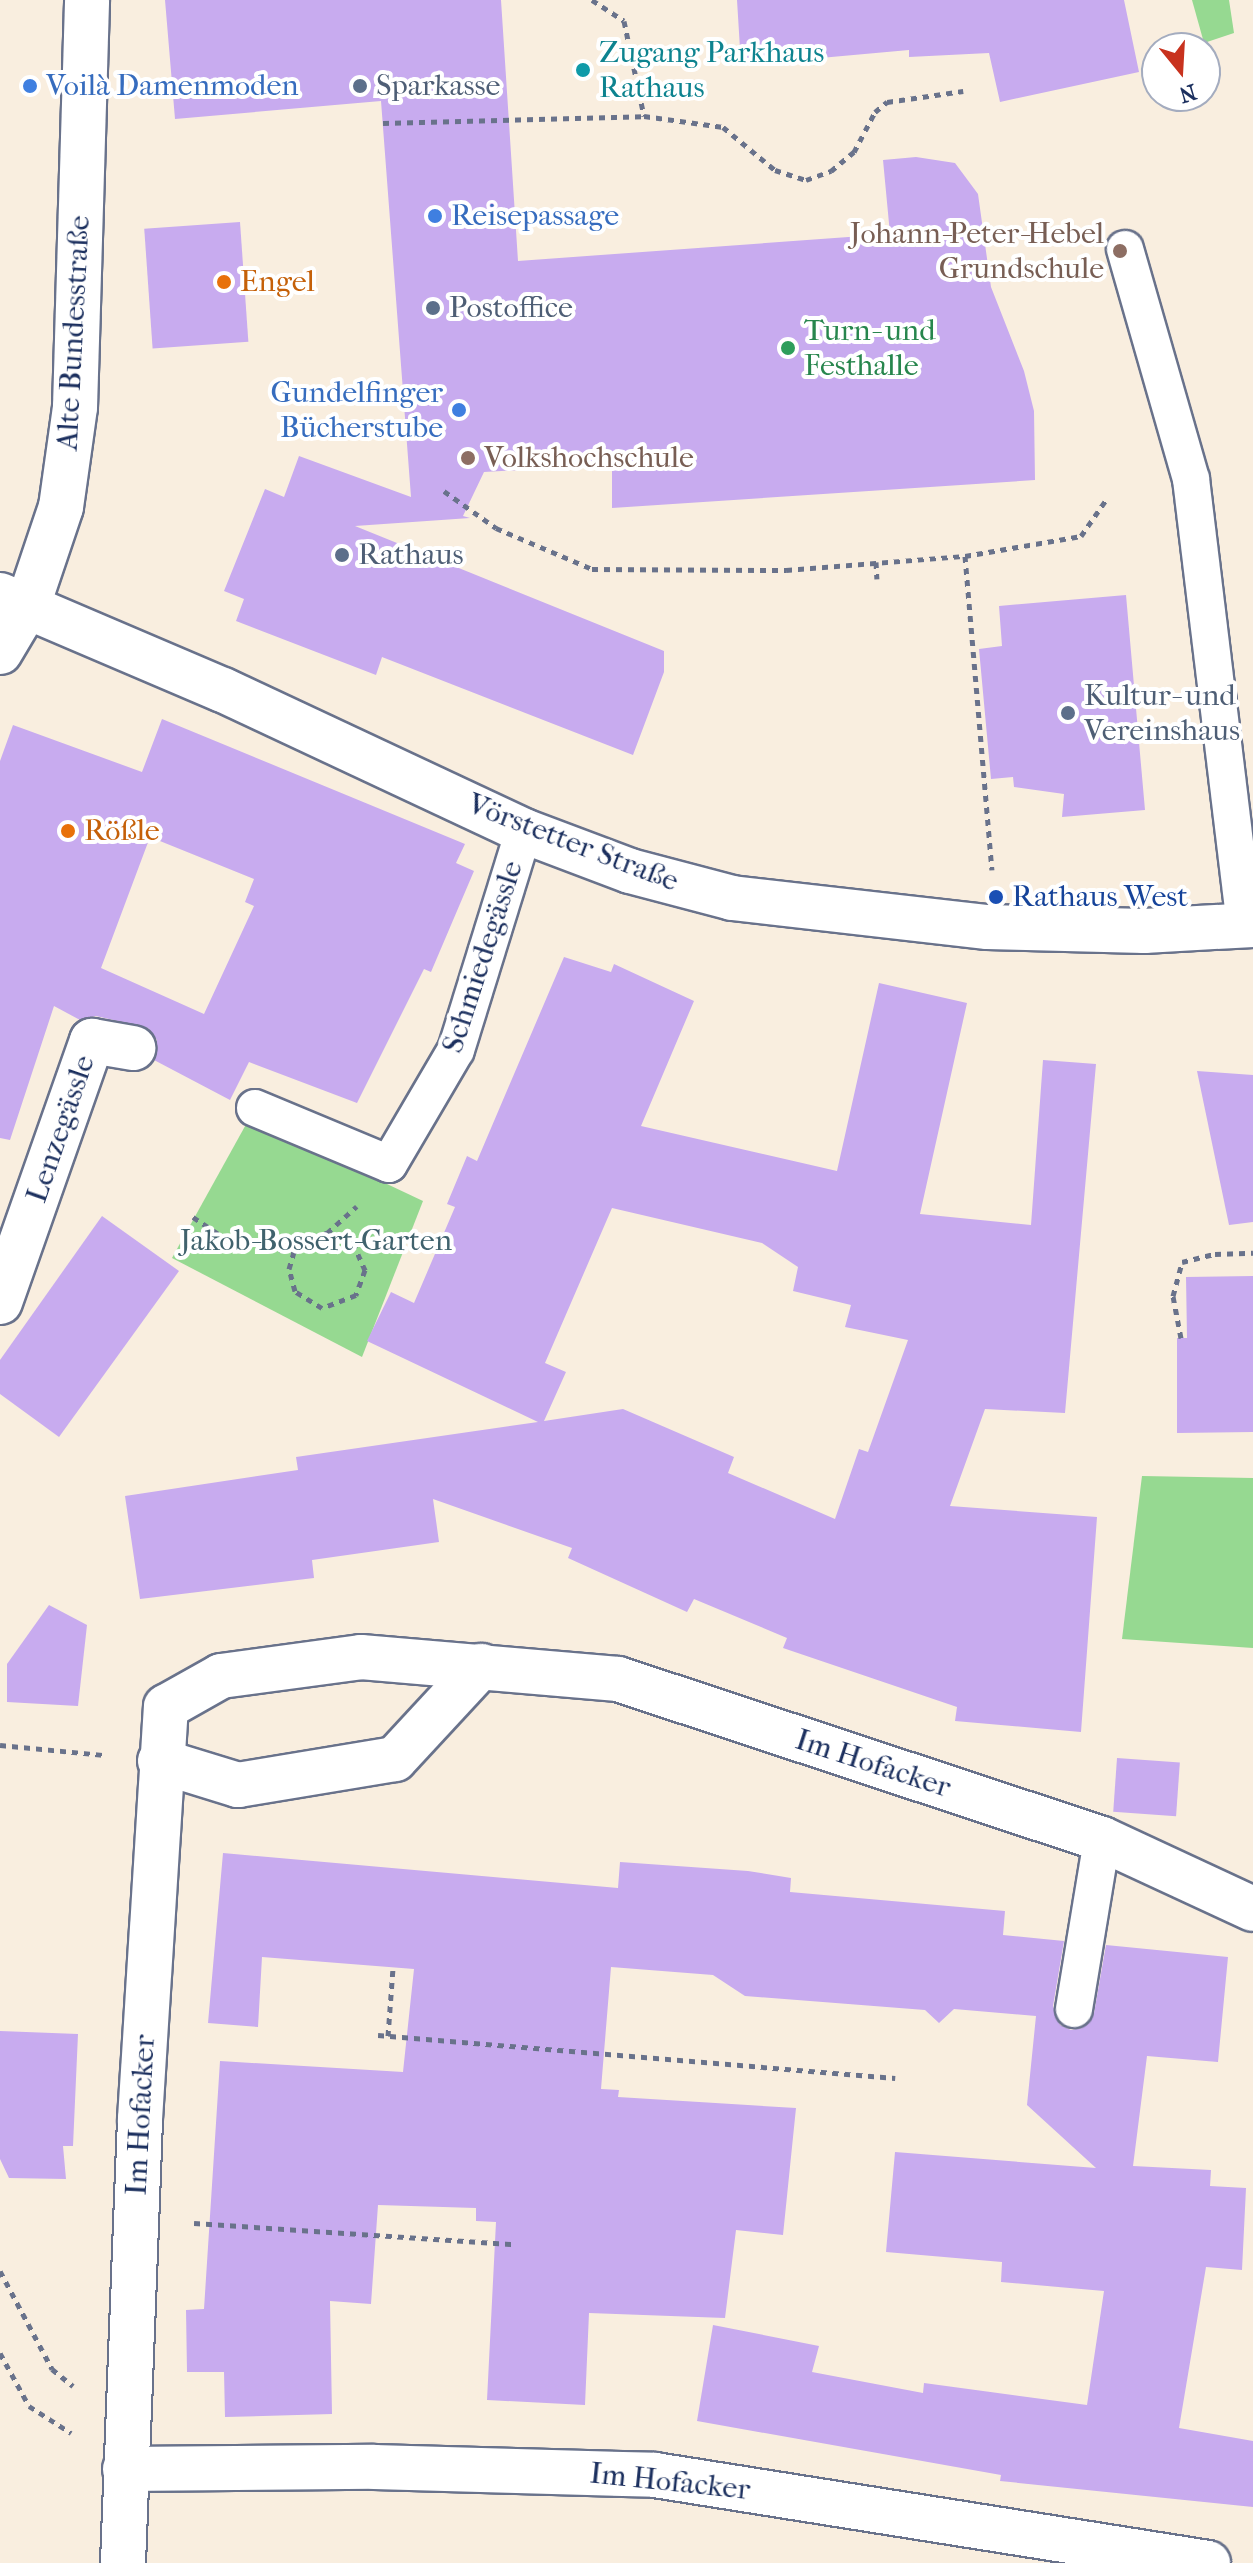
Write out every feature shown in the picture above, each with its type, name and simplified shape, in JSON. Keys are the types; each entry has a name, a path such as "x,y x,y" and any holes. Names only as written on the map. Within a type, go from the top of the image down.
{"street":[{"name":"Alte Bundesstraße","path":"0,652 14,600 61,507 75,407 87,0"},
{"name":"Vörstetter Straße","path":"14,600 524,831 630,871 732,898 987,927 1144,931 1249,925"},
{"name":"Lenzegässle","path":"0,1302 92,1041 133,1048"},
{"name":"Im Hofacker","path":"123,2563 136,2219 160,1761 166,1707 221,1676 361,1657 618,1679 1102,1839 1253,1909"},
{"path":"160,1761 238,1785 395,1759 481,1666"},
{"name":"Im Hofacker","path":"126,2449 374,2467 655,2475 1208,2563"}],"lane":[{"path":"1125,249 1191,479 1249,925"},
{"name":"Schmiedegässle","path":"255,1108 389,1164 456,1050 524,831"},
{"path":"1074,2009 1102,1839"}],"path":[{"path":"592,0 624,21 644,116"},
{"path":"383,123 644,116 723,127 775,170 806,180 831,171 854,152 875,112 887,102 963,91"},
{"path":"444,491 496,528 592,569 786,570 965,556 1081,536 1108,497"},
{"path":"965,556 993,884 987,927"},
{"path":"876,562 877,579"},
{"path":"193,1217 232,1243 294,1252 314,1236 339,1235 360,1255 362,1284 345,1303 313,1306 301,1299 290,1279 294,1252"},
{"path":"1181,1338 1173,1296 1182,1262 1215,1254 1253,1253"},
{"path":"0,1745 160,1761"},
{"path":"388,2036 393,1968"},
{"path":"378,2035 895,2078"},
{"path":"136,2219 512,2244"},
{"path":"0,2271 52,2369 126,2449"},
{"path":"0,2353 29,2406 126,2449"}],"green space":[{"path":"1192,0 1229,0 1234,33 1221,37 1221,32 1201,32"},
{"name":"Jakob-Bossert-Garten","path":"249,1119 423,1201 362,1357 172,1258"},
{"path":"1142,1476 1253,1478 1253,1648 1122,1639"}],"building":[{"path":"165,0 501,0 518,261 890,234 883,160 916,157 955,163 978,194 991,287 1024,371 1034,411 1035,480 612,508 612,465 484,472 463,516 470,518 355,526 664,651 664,672 633,755 382,657 376,675 236,621 244,599 224,591 265,489 284,497 299,456 411,497 381,101 175,119"},
{"path":"737,0 1124,0 1139,72 1000,102 989,53 909,57 909,50 741,65"},
{"path":"240,222 248,342 153,348 144,229"},
{"name":"Kultur- und Vereinshaus","path":"1126,595 1145,810 1062,817 1064,794 1014,787 1013,777 991,779 979,649 1002,646 999,606"},
{"path":"162,719 465,844 456,863 474,871 431,972 424,969 357,1103 249,1062 230,1100 154,1060 157,1040 148,1028 96,1016 80,1020 54,1006 10,1140 0,1138 0,761 13,725 142,772","holes":["150,837 254,879 245,902 254,906 204,1014 101,968"]},
{"path":"564,957 611,972 614,964 694,1001 641,1126 837,1171 879,983 967,1003 920,1214 1031,1225 1043,1060 1096,1064 1065,1413 985,1409 950,1506 1097,1517 1081,1732 955,1721 957,1707 783,1648 787,1638 694,1599 687,1612 568,1558 572,1548 433,1499 439,1542 312,1560 314,1578 140,1599 125,1496 298,1470 296,1457 538,1422 367,1341 391,1292 414,1303 455,1207 447,1204 467,1156 477,1161","holes":["612,1208 762,1243 798,1267 793,1291 851,1305 845,1327 908,1340 868,1452 859,1449 835,1519 728,1473 734,1457 623,1409 544,1421 566,1372 545,1363"]},
{"path":"1197,1071 1253,1075 1253,1222 1229,1225"},
{"path":"102,1216 179,1271 59,1437 0,1394 0,1360"},
{"path":"1253,1276 1253,1432 1177,1433 1177,1338 1187,1338 1186,1277"},
{"path":"49,1605 87,1625 78,1706 7,1702 7,1664"},
{"path":"1117,1758 1180,1762 1176,1816 1113,1812"},
{"path":"223,1853 618,1888 620,1862 748,1871 791,1878 790,1892 1005,1911 1003,1935 1064,1941 1053,2006 1060,2025 1071,2030 1082,2028 1094,2013 1106,1945 1228,1957 1218,2062 1147,2056 1133,2166 1211,2170 1210,2186 1246,2188 1242,2270 1206,2267 1179,2428 1253,2441 1253,2507 1000,2481 1001,2475 697,2421 713,2325 819,2346 812,2372 923,2393 924,2383 1087,2405 1104,2291 1001,2282 1002,2262 886,2252 895,2152 1096,2168 1027,2105 1036,2016 954,2009 939,2023 925,2010 745,1996 713,1975 611,1967 601,2089 619,2090 618,2097 796,2108 783,2235 736,2230 725,2318 589,2313 585,2405 487,2400 496,2222 476,2221 476,2208 378,2205 371,2304 330,2301 332,2414 225,2417 224,2372 187,2372 186,2310 204,2309 220,2061 403,2072 414,1969 262,1957 258,2027 208,2023"},
{"path":"0,2031 78,2034 73,2146 63,2146 66,2179 9,2178 0,2159"}],"place":[{"name":"Zugang Parkhaus Rathaus","path":"583,70"},
{"name":"Voilà Damenmoden","path":"30,86"},
{"name":"Sparkasse","path":"360,86"},
{"name":"Reisepassage","path":"435,216"},
{"name":"Johann-Peter-Hebel Grundschule","path":"1120,251"},
{"name":"Engel","path":"224,282"},
{"name":"Postoffice","path":"433,308"},
{"name":"Turn- und Festhalle","path":"788,348"},
{"name":"Gundelfinger Bücherstube","path":"459,410"},
{"name":"Volkshochschule","path":"468,458"},
{"name":"Rathaus","path":"342,555"},
{"name":"Kultur- und Vereinshaus","path":"1068,713"},
{"name":"Rößle","path":"68,831"},
{"name":"Rathaus West","path":"996,897"}]}
